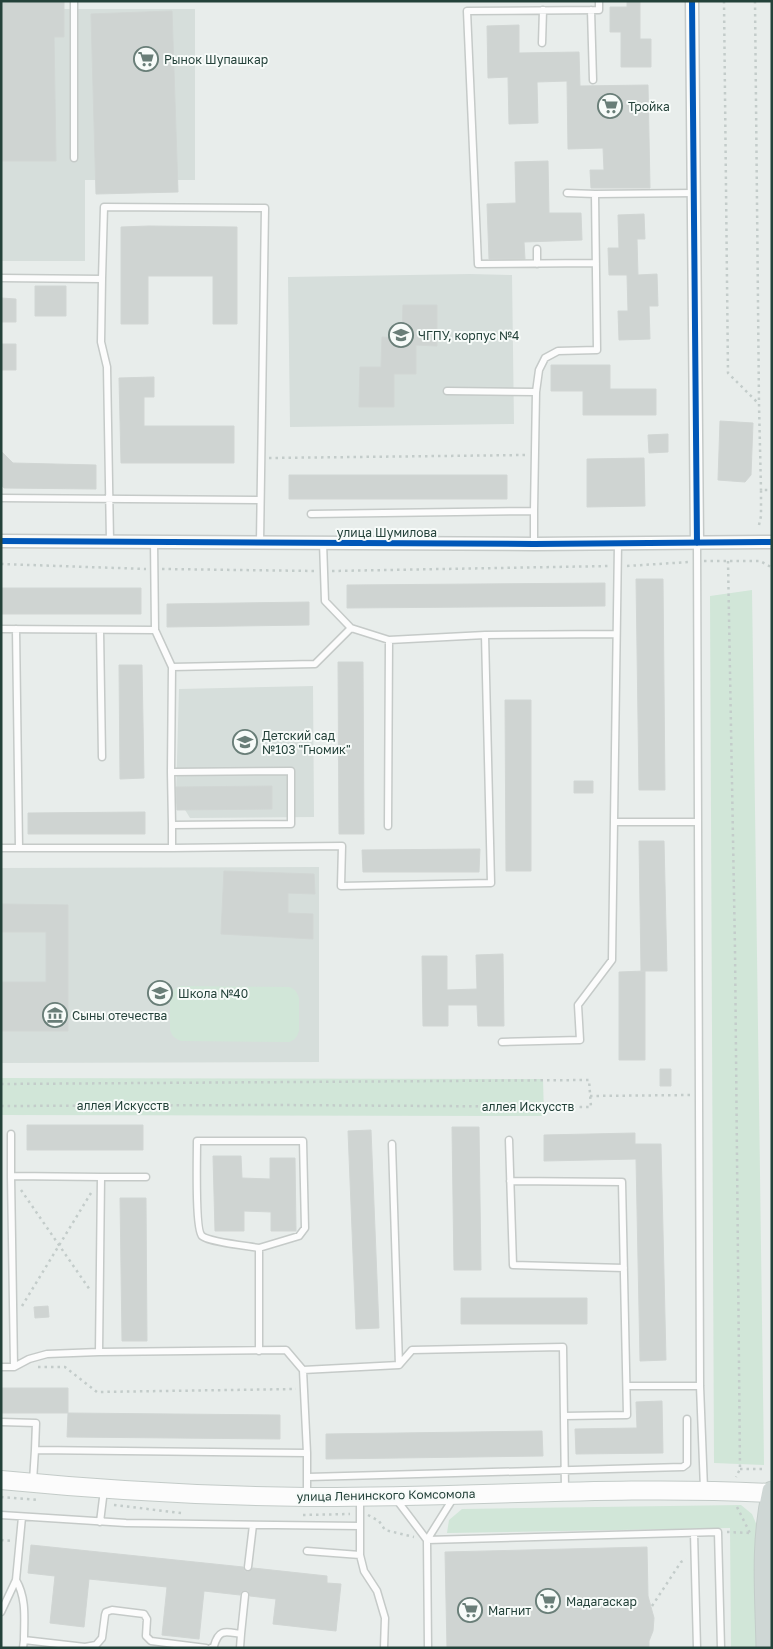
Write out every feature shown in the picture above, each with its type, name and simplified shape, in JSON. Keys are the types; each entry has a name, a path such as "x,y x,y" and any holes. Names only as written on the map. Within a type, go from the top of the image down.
{"main road":[{"name":"улица Ленинского Комсомола","path":"1,1480 33,1483 103,1496 209,1494 307,1497 704,1490 772,1492"},
{"path":"766,1648 763,1548 767,1513 772,1492"}],"street":[{"path":"692,1 697,543"},
{"name":"улица Шумилова","path":"1,541 534,544 772,542"}],"lane":[{"path":"74,1 74,158"},
{"path":"596,263 478,264 467,11 599,10 599,1"},
{"path":"542,43 543,10"},
{"path":"591,10 593,80"},
{"path":"567,193 694,193"},
{"path":"534,544 536,392 539,370 545,358 558,351 597,350 594,194"},
{"path":"110,541 107,368 101,342 104,207 264,208 260,542"},
{"path":"537,250 537,264"},
{"path":"1,278 102,279"},
{"path":"447,391 536,392"},
{"path":"1,498 260,500"},
{"path":"311,514 534,511"},
{"path":"154,541 155,630 172,667 172,848"},
{"path":"323,542 325,600 351,628 388,640 485,635 616,634"},
{"path":"502,1042 580,1040 578,1005 612,960 618,543"},
{"path":"697,543 700,1386 704,1490"},
{"path":"172,667 315,664 351,628"},
{"path":"1,629 155,630"},
{"path":"16,629 19,848"},
{"path":"100,630 102,757"},
{"path":"1,848 342,846 341,886 491,883 485,635"},
{"path":"388,640 388,826"},
{"path":"171,772 291,771 291,824 172,825"},
{"path":"614,822 698,822"},
{"path":"11,1134 14,1367"},
{"path":"509,1140 512,1265 624,1268"},
{"path":"197,1141 303,1141 305,1228 299,1236 259,1248 214,1240 203,1237 200,1232 197,1141"},
{"path":"392,1144 399,1365"},
{"path":"11,1176 146,1177"},
{"path":"99,1352 101,1177"},
{"path":"510,1181 622,1182 627,1415 564,1416"},
{"path":"259,1248 259,1351"},
{"path":"303,1370 399,1365 412,1350 563,1346 565,1492"},
{"path":"1,1367 14,1367 29,1359 47,1354 286,1350 303,1370 308,1477 307,1497"},
{"path":"626,1386 700,1386"},
{"path":"308,1477 683,1468 687,1464 688,1419"},
{"path":"1,1422 36,1423 33,1483"},
{"path":"35,1450 307,1453"},
{"path":"428,1648 427,1540 456,1494"},
{"path":"100,1522 103,1496"},
{"path":"360,1496 360,1555 364,1571 377,1592 385,1618 384,1648"},
{"path":"393,1496 427,1540"},
{"path":"1,1515 100,1522 253,1526 360,1526"},
{"path":"1,1612 16,1580 22,1517"},
{"path":"248,1568 253,1526"},
{"path":"427,1540 718,1532 721,1648"},
{"path":"694,1533 696,1648"},
{"path":"307,1551 360,1555"},
{"path":"16,1580 23,1598 24,1644 93,1646 102,1638 106,1612 112,1610 144,1614 147,1619 146,1636 151,1641 206,1648"},
{"path":"240,1648 245,1596"},
{"path":"211,1648 220,1634 227,1632 242,1634"}],"path":[{"path":"724,1 728,373 759,404"},
{"path":"755,1 761,490 759,525"},
{"path":"261,458 535,455"},
{"path":"761,490 770,490"},
{"path":"728,561 735,939 740,1469 736,1477"},
{"path":"1,564 154,569 324,571 618,566 760,561 771,567"},
{"path":"590,1096 699,1095"},
{"path":"11,1176 100,1304"},
{"path":"13,1320 101,1177"},
{"path":"14,1367 65,1367 97,1392 304,1389"},
{"path":"740,1469 764,1469"},
{"path":"103,1496 190,1514"},
{"path":"1,1497 47,1500"},
{"path":"736,1506 750,1533"},
{"path":"303,1515 360,1514 370,1516 379,1522 385,1530 427,1540"}],"shaded area":[{"path":"1,9 195,9 195,180 85,180 85,261 1,261"},
{"name":"ЧГПУ, корпус №4","path":"512,275 514,424 290,427 288,277"},
{"name":"Детский сад №103 \"Гномик\"","path":"313,686 314,817 190,818 176,795 179,689"},
{"name":"Школа №40","path":"319,867 319,1062 1,1063 1,868"}],"green space":[{"path":"752,590 764,1465 714,1463 710,596"},
{"path":"181,986 289,987 296,991 299,998 299,1031 297,1037 289,1042 181,1041 174,1037 170,1030 170,997 174,990"},
{"path":"1,1078 543,1079 544,1116 1,1115"},
{"path":"741,1505 752,1514 758,1528 759,1648 731,1648 730,1528 447,1533 449,1520 462,1509"}],"building":[{"path":"627,1 640,1 640,39 651,39 651,67 621,67 621,32 610,32 610,7 627,7"},
{"path":"64,2 64,37 54,37 56,161 1,161 1,3"},
{"path":"172,11 178,192 96,194 91,14"},
{"path":"519,25 519,53 579,52 580,86 648,85 650,188 591,188 590,170 604,170 603,148 568,149 567,81 537,82 538,123 509,124 508,77 488,78 487,26"},
{"path":"548,161 549,213 581,213 582,240 524,242 525,259 489,259 487,204 516,203 515,162"},
{"path":"644,214 645,239 637,239 638,275 657,274 658,306 649,306 650,339 619,340 618,311 628,311 627,275 609,275 608,248 619,248 618,215"},
{"path":"121,227 237,227 237,324 213,324 213,276 148,276 148,324 121,324"},
{"path":"35,286 66,286 66,316 35,316"},
{"path":"1,298 16,299 16,322 1,322"},
{"path":"403,305 437,305 437,346 416,345 416,374 394,374 394,407 359,407 360,367 381,367 382,337 402,338"},
{"path":"1,344 16,344 16,370 1,370"},
{"path":"551,365 610,365 610,389 656,389 656,415 583,415 583,391 551,391"},
{"path":"154,377 154,397 144,397 144,426 234,426 234,463 121,463 119,378"},
{"path":"720,421 753,423 751,475 745,482 718,480"},
{"path":"668,434 668,452 649,453 648,435"},
{"path":"1,451 13,463 96,465 96,489 4,488 1,485"},
{"path":"644,458 645,506 587,507 587,459"},
{"path":"289,475 507,475 507,499 289,499"},
{"path":"636,579 663,579 665,790 639,790"},
{"path":"605,583 605,606 347,608 347,585"},
{"path":"1,588 141,588 141,614 1,614"},
{"path":"309,602 309,625 167,627 167,604"},
{"path":"338,662 363,662 364,834 339,834"},
{"path":"119,665 142,665 144,778 120,779"},
{"path":"505,700 531,700 531,871 506,871"},
{"path":"574,781 593,781 593,793 574,793"},
{"path":"272,786 272,809 177,810 176,787"},
{"path":"145,812 145,834 28,834 28,813"},
{"path":"639,841 664,841 667,971 641,971"},
{"path":"480,849 479,872 363,872 362,850"},
{"path":"224,871 314,874 315,894 288,893 288,913 313,914 313,939 221,934"},
{"path":"1,904 68,905 68,1031 1,1031 1,982 46,982 46,932 1,932"},
{"path":"503,954 504,1026 478,1026 477,1005 448,1005 448,1026 423,1026 422,956 447,956 447,990 477,989 476,955"},
{"path":"645,971 645,1060 619,1060 619,972"},
{"path":"660,1069 671,1069 671,1086 660,1086"},
{"path":"27,1125 143,1125 143,1150 27,1150"},
{"path":"452,1127 479,1127 481,1270 454,1270"},
{"path":"371,1130 379,1328 356,1329 348,1131"},
{"path":"635,1133 635,1144 661,1144 666,1360 640,1361 636,1159 544,1161 544,1135"},
{"path":"213,1156 241,1156 242,1178 270,1179 270,1158 295,1158 296,1231 271,1231 271,1212 244,1211 244,1231 215,1231"},
{"path":"120,1198 146,1198 147,1341 122,1341"},
{"path":"461,1298 587,1298 587,1324 461,1324"},
{"path":"48,1306 49,1317 35,1318 34,1307"},
{"path":"1,1388 68,1388 68,1413 1,1413"},
{"path":"662,1401 663,1453 576,1454 575,1429 637,1428 636,1402"},
{"path":"68,1413 280,1415 280,1439 67,1437"},
{"path":"542,1431 543,1456 326,1459 326,1434"},
{"path":"31,1545 243,1567 248,1572 253,1568 327,1576 327,1583 341,1584 336,1631 273,1624 276,1599 250,1596 248,1591 245,1590 240,1595 204,1591 199,1639 162,1635 167,1587 89,1579 84,1627 50,1623 55,1576 28,1573"},
{"name":"Мадагаскар","path":"647,1547 648,1596 654,1618 649,1648 447,1648 445,1552"}],"cycle path":[{"path":"692,1 697,543"},
{"path":"1,541 534,544 772,542"}],"place":[{"name":"Рынок Шупашкар","path":"146,59"},
{"name":"Тройка","path":"610,106"},
{"name":"ЧГПУ, корпус №4","path":"401,335"},
{"name":"Детский сад №103 \"Гномик\"","path":"245,742"},
{"name":"Школа №40","path":"160,993"},
{"name":"Сыны отечества","path":"55,1015"},
{"name":"Мадагаскар","path":"548,1601"},
{"name":"Магнит","path":"470,1610"}]}
